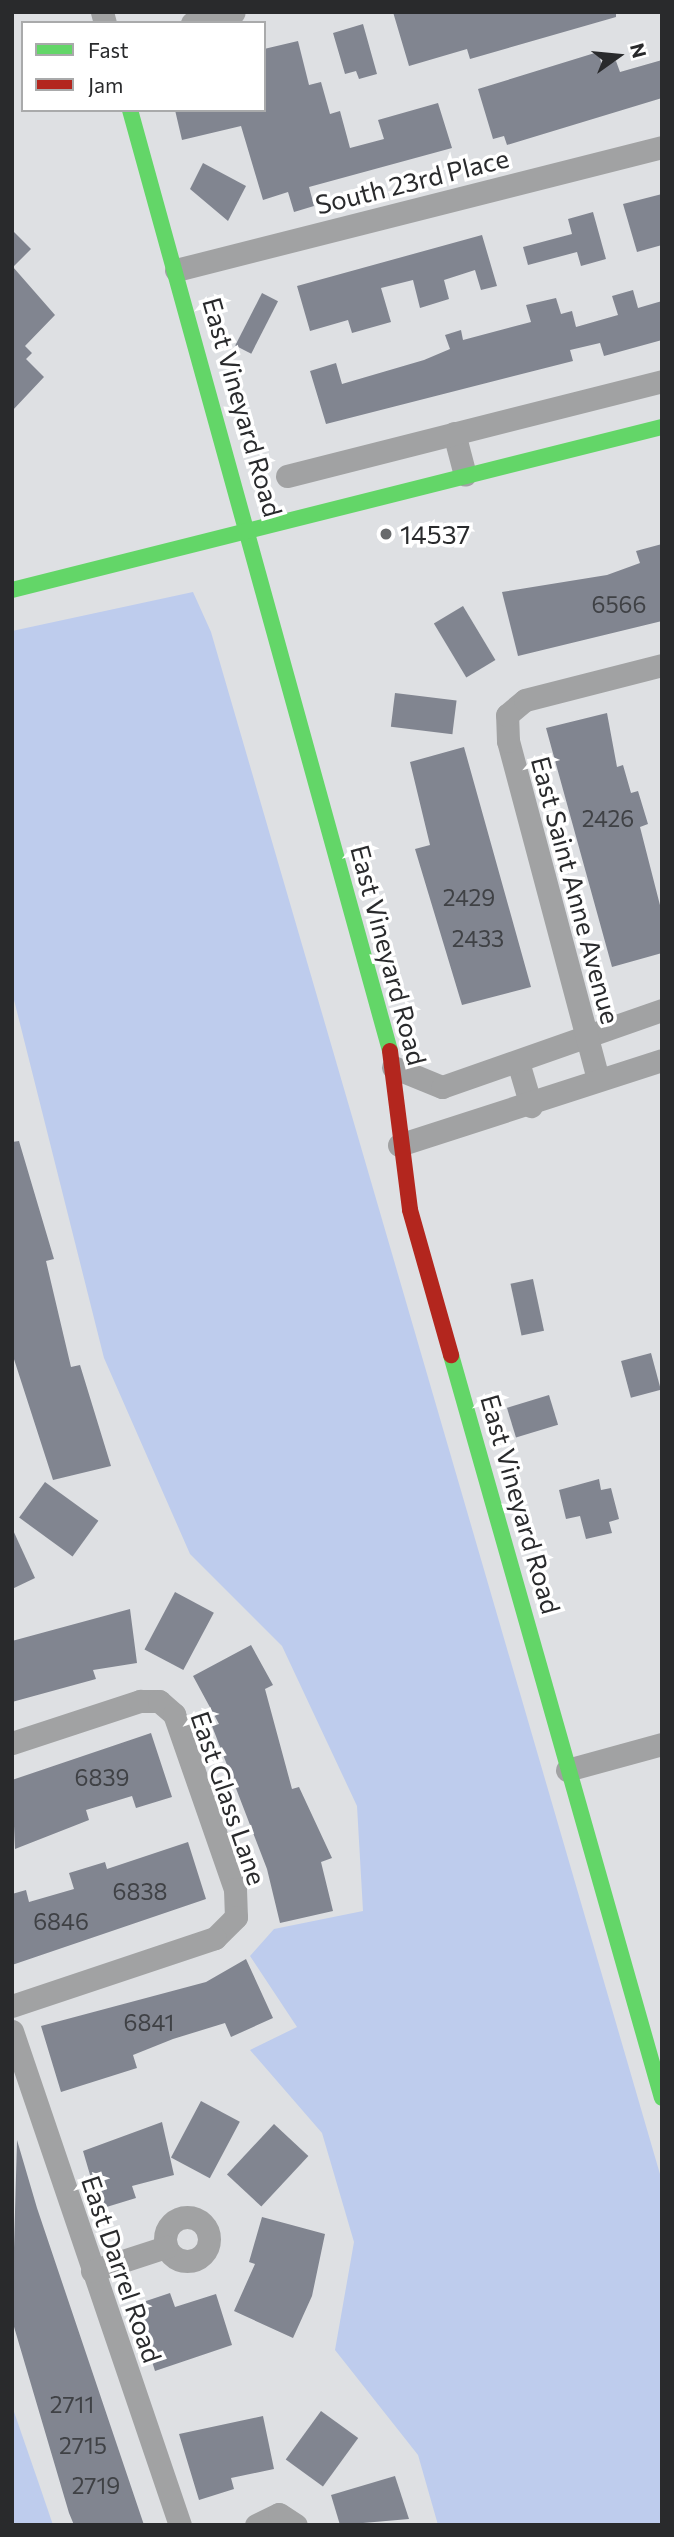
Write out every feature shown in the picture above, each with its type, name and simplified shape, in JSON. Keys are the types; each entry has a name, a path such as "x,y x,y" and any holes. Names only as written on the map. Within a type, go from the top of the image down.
{"street":[{"path":"200,21 234,12"},
{"name":"East Vineyard Road","path":"131,112 249,532 393,1067 399,1145 410,1210 662,2098"},
{"name":"South 23rd Place","path":"176,271 662,147"},
{"path":"287,476 662,381"},
{"path":"12,590 662,427"},
{"path":"454,433 465,475"},
{"name":"East Saint Anne Avenue","path":"597,1079 508,741 507,715 525,700 662,665"},
{"path":"393,1067 442,1087 662,1010"},
{"path":"399,1145 531,1106 597,1079 662,1060"},
{"path":"518,1062 531,1106"},
{"name":"East Glass Lane","path":"12,1743 140,1701 159,1701 174,1714 235,1889 236,1917 215,1938 12,2006"},
{"path":"567,1770 662,1744"},
{"name":"East Darrel Road","path":"12,2031 180,2525"},
{"path":"92,2271 166,2247"},
{"path":"256,2525 279,2514 296,2525"}],"shaded area":[{"path":"193,592 211,632 662,2181 662,2525 438,2525 418,2455 335,2350 354,2242 322,2133 250,2050 297,2027 250,1956 274,1929 363,1911 357,1806 282,1646 190,1554 104,1358 12,992 12,631"},
{"path":"12,2406 39,2484 53,2525 12,2525"}],"building":[{"path":"393,12 616,12 616,17 470,59 467,49 409,66"},
{"path":"363,24 377,74 359,79 356,71 345,74 333,33"},
{"path":"298,41 309,85 321,82 330,114 340,111 350,148 384,139 378,120 438,103 452,148 309,187 314,206 294,212 288,192 263,200 241,126 182,140 175,112 266,112 266,49"},
{"path":"598,52 602,65 616,61 620,72 662,60 662,98 507,145 504,136 493,139 478,89"},
{"path":"203,163 246,186 228,221 190,189"},
{"path":"662,194 662,245 637,252 623,204"},
{"path":"593,212 606,259 581,266 577,252 528,265 523,247 572,234 568,219"},
{"path":"12,230 31,249 13,267 55,315 25,346 32,353 26,359 44,377 12,411"},
{"path":"482,235 497,286 481,290 475,270 444,280 449,299 420,308 413,280 381,288 391,322 352,333 348,320 310,331 297,286"},
{"path":"633,290 638,308 662,301 662,340 604,356 600,343 570,350 573,361 326,424 310,371 336,363 342,384 424,360 450,349 445,335 461,330 463,340 531,322 526,305 556,298 561,314 572,311 576,327 618,315 612,296"},
{"path":"262,293 278,301 251,354 235,346"},
{"path":"662,544 662,621 518,656 502,592 607,575 640,563 636,551"},
{"path":"463,606 495,660 466,678 434,624"},
{"path":"395,693 457,701 452,734 391,727"},
{"path":"607,713 617,767 623,765 631,793 638,791 648,824 640,827 662,913 662,953 612,967 546,728"},
{"path":"464,747 531,987 462,1005 415,849 430,845 410,762"},
{"path":"19,1141 54,1259 46,1261 71,1367 80,1365 111,1466 53,1480 12,1353 12,1142"},
{"path":"533,1279 544,1331 522,1336 511,1284"},
{"path":"651,1353 661,1390 631,1398 621,1361"},
{"path":"549,1395 558,1425 516,1438 507,1408"},
{"path":"599,1479 601,1490 611,1488 619,1519 609,1522 612,1533 586,1539 580,1516 566,1519 559,1490"},
{"path":"45,1482 98,1521 73,1556 19,1518"},
{"path":"12,1528 35,1578 12,1589"},
{"path":"175,1592 214,1613 183,1670 144,1649"},
{"path":"130,1609 137,1663 93,1670 96,1679 12,1702 12,1641"},
{"path":"251,1645 273,1685 265,1689 292,1789 299,1787 332,1858 321,1862 333,1911 280,1923 267,1869 212,1726 219,1724 193,1676"},
{"path":"151,1733 172,1797 136,1808 132,1796 86,1810 89,1820 15,1849 12,1780"},
{"path":"188,1842 206,1899 12,1965 12,1894 26,1890 29,1902 74,1889 69,1873 105,1862 107,1869"},
{"path":"246,1959 273,2018 231,2037 225,2023 173,2039 133,2055 137,2068 61,2092 41,2026 206,1982"},
{"path":"201,2101 240,2122 210,2178 171,2158"},
{"path":"162,2122 174,2175 132,2186 136,2198 100,2209 83,2151"},
{"path":"274,2124 308,2156 261,2207 227,2174"},
{"path":"17,2140 37,2208 144,2525 74,2525 69,2513 12,2320"},
{"path":"262,2217 325,2234 312,2296 293,2338 234,2311 255,2264 249,2262"},
{"path":"170,2293 175,2307 216,2294 232,2345 155,2371 134,2305"},
{"path":"321,2411 358,2438 323,2487 286,2460"},
{"path":"263,2416 274,2469 231,2478 234,2489 199,2500 179,2434"},
{"path":"395,2476 409,2519 340,2525 331,2495"}],"traffic: fast":[{"path":"131,112 390,1051"},
{"path":"12,590 662,427"},
{"path":"451,1355 662,2098"}],"traffic: jam":[{"path":"390,1051 410,1210 451,1355"}],"place":[{"name":"14537","path":"386,534"}]}
